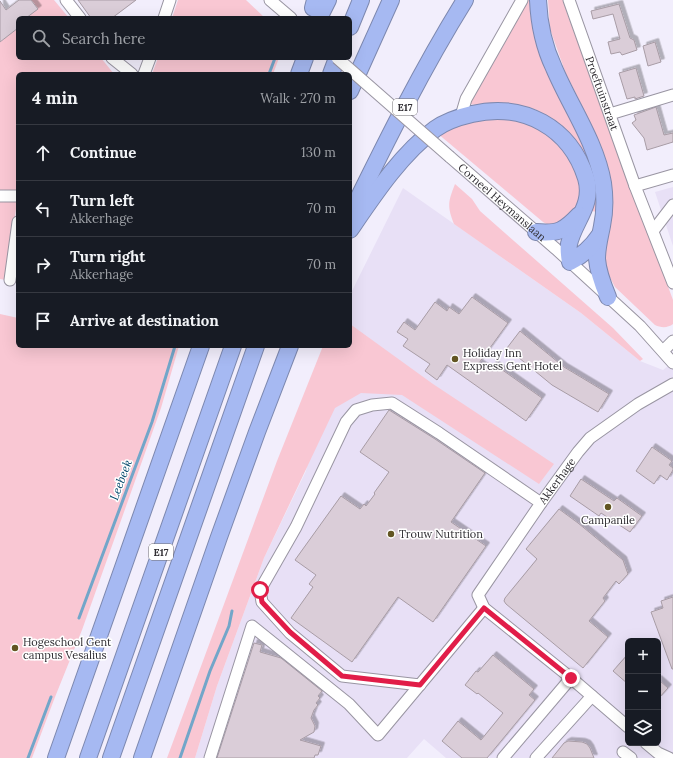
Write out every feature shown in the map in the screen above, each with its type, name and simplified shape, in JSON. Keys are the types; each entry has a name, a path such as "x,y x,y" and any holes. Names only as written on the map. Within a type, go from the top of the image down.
{"highway":[{"path":"314,9 328,0"},
{"path":"352,22 361,0"},
{"path":"352,87 391,0"},
{"name":"E17","path":"352,211 421,77 465,0"},
{"path":"538,0 538,12 546,48 554,68 590,140 599,168 604,197 604,212 599,236 597,259 598,270 608,297"},
{"path":"289,72 293,60"},
{"path":"300,72 303,60"},
{"path":"332,72 336,60"},
{"path":"352,227 385,181 406,156 436,128 461,116 480,112 496,111 528,115 542,122 556,132 566,142 582,168 588,191 584,210 570,243 570,262 582,256 591,248 599,236"},
{"path":"536,232 557,232 564,229 584,210"},
{"path":"56,758 200,348"},
{"name":"E17","path":"88,758 232,348"},
{"name":"E17","path":"111,758 255,348"},
{"path":"142,758 219,537 289,348"}],"street":[{"path":"66,0 78,16"},
{"path":"270,0 289,16"},
{"path":"461,116 466,99 522,0"},
{"name":"Proeftuinstraat","path":"570,0 635,186 673,283"},
{"path":"164,16 168,2"},
{"path":"114,60 130,72"},
{"path":"145,72 149,60"},
{"name":"Corneel Heymanslaan","path":"339,60 570,262 640,326 673,363"},
{"path":"610,114 673,95"},
{"path":"635,186 673,176"},
{"path":"0,196 16,196"},
{"path":"653,231 673,205"},
{"path":"10,280 16,236"},
{"path":"663,351 673,341"},
{"name":"Akkerhage","path":"484,608 478,595 578,452 590,438 638,404 673,384"},
{"path":"420,685 342,676 290,632 262,602 260,590 296,527 346,422 356,410 372,405 392,403 541,504"},
{"path":"210,758 252,626 349,704 378,735 484,608 571,678 625,724"},
{"path":"503,758 571,678"},
{"path":"536,758 592,696"},
{"path":"649,746 658,756 669,758"}],"shaded area":[{"path":"31,0 54,0 67,16 29,16 38,9"},
{"path":"178,0 246,0 263,16 173,16"},
{"path":"526,0 532,0 587,146 599,182 597,212 592,211 595,202 595,190 562,127 537,110 522,106 508,104 469,104 518,19"},
{"path":"548,0 563,0 673,300 673,324 667,327 655,325 615,287 606,270 604,259 612,215 611,192 600,147 566,74 550,29"},
{"path":"16,30 16,60 103,60 112,72 16,72 16,191 0,192 0,42"},
{"path":"157,60 278,60 274,72 153,72"},
{"path":"488,119 509,120 529,124 542,130 559,146 574,168 580,193 578,204 570,216 550,226 543,222 437,133 457,124"},
{"path":"455,184 472,199 480,211 613,328 643,359 640,361 581,313 454,224 450,213 449,204"},
{"path":"673,187 673,246 655,192"},
{"path":"403,188 581,313 640,361 663,370 673,362 673,758 446,758 424,739 407,758 195,758 217,686 264,558 306,471 327,348 352,348 352,291"},
{"path":"0,202 16,202 6,280 0,279"},
{"path":"0,314 16,318 16,348 178,348 161,408 82,630 32,758 0,758"},
{"path":"352,325 433,384 554,464 539,484 402,395 361,393 335,408 264,558 217,686 195,758 167,758 277,461 322,348 352,348"}],"building":[{"path":"19,0 31,0 38,9 29,16 16,16 16,30 0,42 0,1 6,10"},
{"path":"78,0 136,0 115,16 90,16"},
{"path":"619,4 630,38 634,40 637,50 622,55 620,52 611,54 608,42 620,39 613,14 593,19 591,11"},
{"path":"655,42 661,62 648,66 643,46"},
{"path":"636,68 644,96 635,99 635,97 627,99 619,73"},
{"path":"656,107 664,135 673,133 673,142 647,150 644,138 632,123 636,120 634,115"},
{"name":"Holiday Inn Express Gent Hotel","path":"472,297 508,323 479,363 489,370 494,364 542,398 526,421 447,365 437,380 425,371 430,364 403,346 408,339 397,332 404,322 415,330 435,302 447,311 449,307 459,314"},
{"path":"520,331 564,367 609,394 598,412 552,385 507,348"},
{"name":"Trouw Nutrition","path":"389,410 485,473 451,522 486,546 433,622 398,597 352,662 291,618 313,587 309,584 316,575 295,560 341,496 360,509 364,504 366,506 389,472 360,452"},
{"path":"652,447 672,461 669,465 673,468 667,480 660,475 654,484 636,471"},
{"name":"Campanile","path":"581,479 614,501 617,498 642,516 630,532 601,513 599,516 570,496"},
{"path":"559,509 623,560 628,574 619,584 616,581 603,598 605,601 589,621 608,637 583,668 504,601 537,559 526,549"},
{"path":"673,597 673,669 651,612 663,608 661,601"},
{"path":"254,643 262,645 260,652 281,658 322,691 318,696 320,698 316,703 318,705 311,718 315,726 314,732 300,740 321,746 318,755 315,755 314,758 217,758"},
{"path":"493,655 534,689 529,695 535,700 487,758 462,758 442,741 458,721 481,740 503,713 478,693 477,694 465,685 476,671 478,672"},
{"path":"625,657 625,681 613,671"},
{"path":"661,682 668,688 661,696"},
{"path":"568,741 587,744 594,758 552,758 564,743"}],"waterway":[{"name":"Leebeek","path":"270,72 274,60"},
{"name":"Leebeek","path":"79,618 152,422 174,348"},
{"name":"Leebeek","path":"180,758 210,671 229,626 232,611"},
{"name":"Leebeek","path":"28,758 51,697"}],"place":[{"name":"Holiday Inn Express Gent Hotel","path":"455,359"},
{"name":"Campanile","path":"608,507"},
{"name":"Trouw Nutrition","path":"391,534"},
{"name":"Hogeschool Gent campus Vesalius","path":"15,648"}],"route":[{"path":"260,590 262,602 290,632 342,676 420,685 484,608 571,678"}]}
